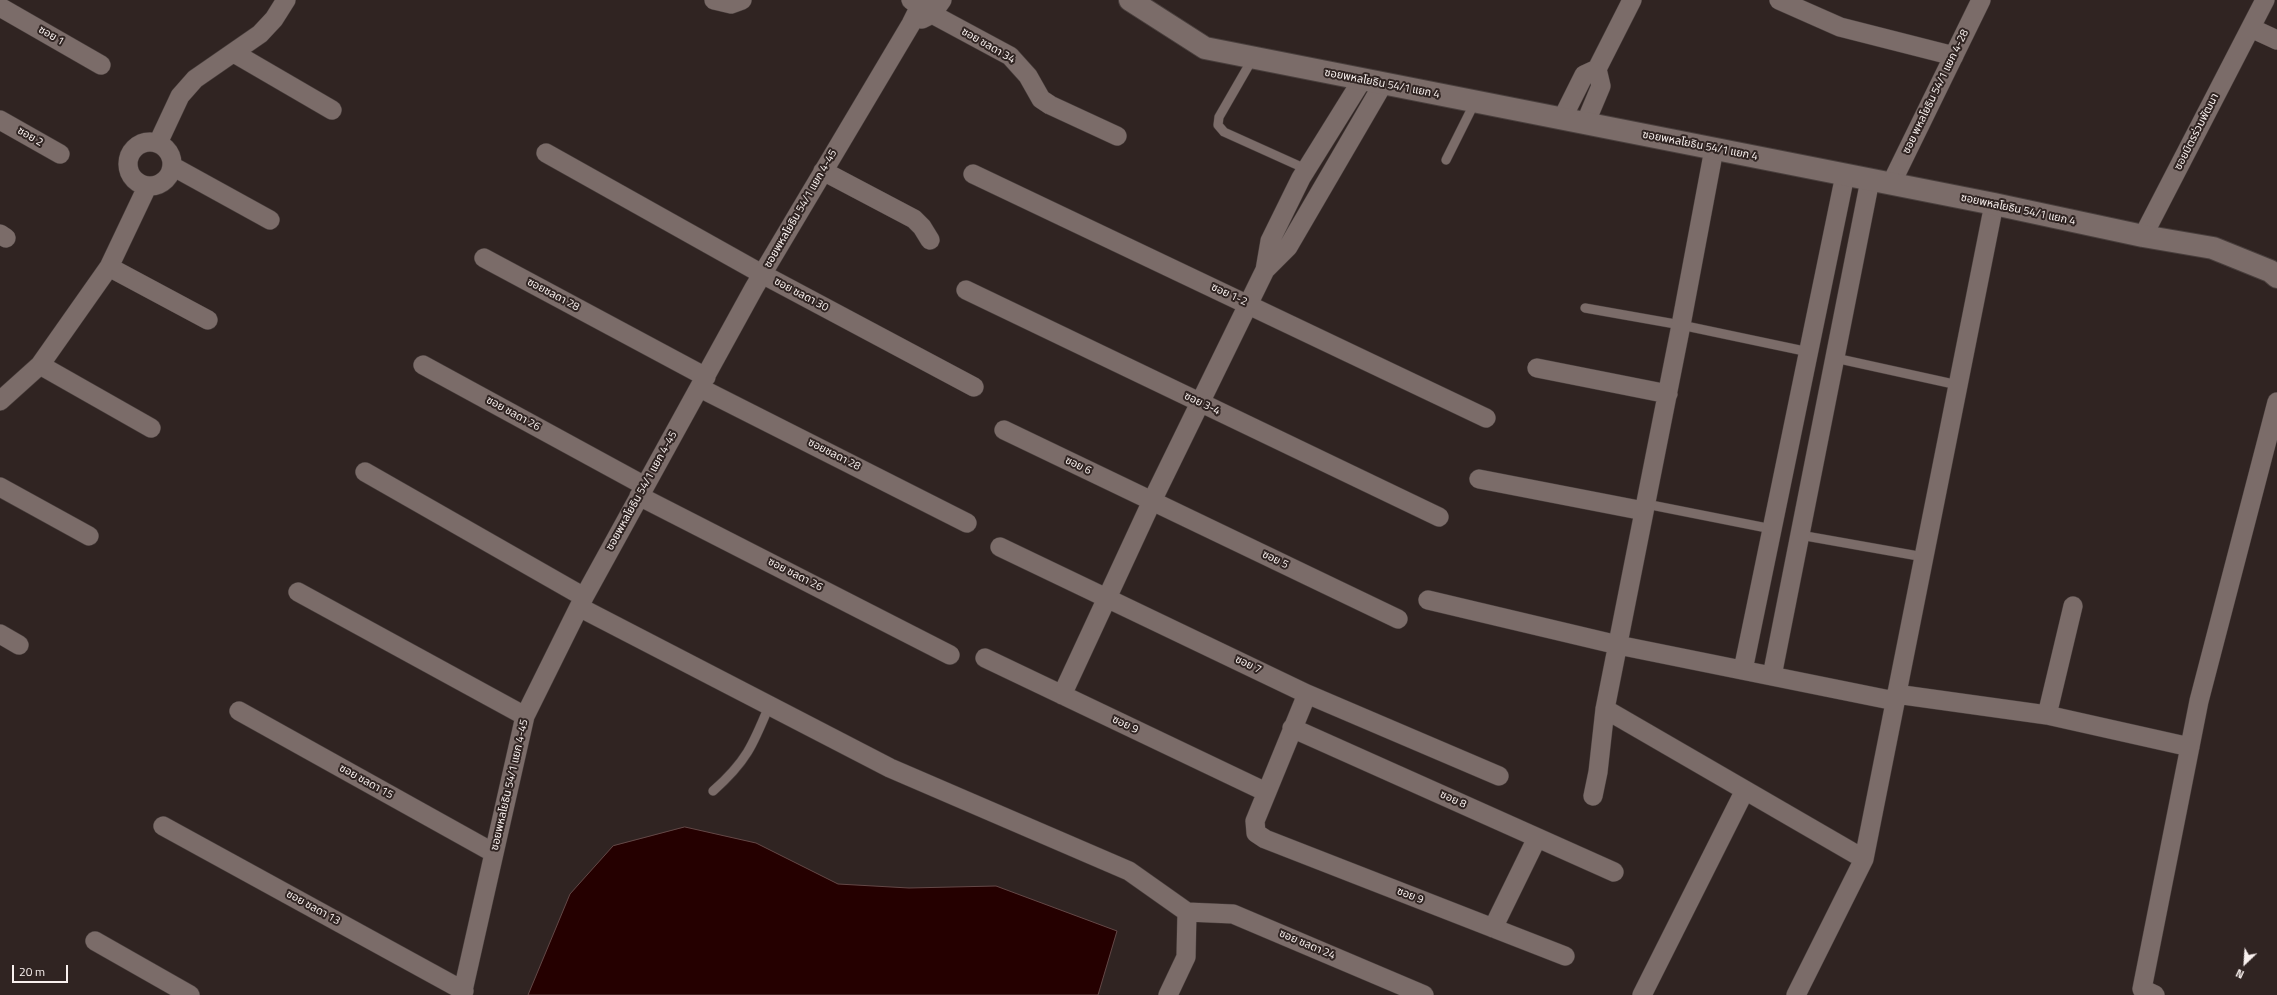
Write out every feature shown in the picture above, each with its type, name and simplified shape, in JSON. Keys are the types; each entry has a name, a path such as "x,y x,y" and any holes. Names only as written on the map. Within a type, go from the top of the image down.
{"street":[{"path":"158,143 180,96 195,79 260,34 274,19 286,0"},
{"path":"714,0 731,4 742,0"},
{"path":"1562,119 1584,75 1597,69 1632,0"},
{"path":"1779,0 1846,29 1954,56"},
{"name":"ซอย พหลโยธิน 54/1 แยก 4-28","path":"1891,184 1981,0"},
{"name":"ซอยมิตรร่วมพัฒนา","path":"2143,236 2265,0"},
{"name":"ซอยพหลโยธิน 54/1 แยก 4-45","path":"463,993 525,716 581,602 762,274 911,24 925,4"},
{"name":"ซอย ชลดา 34","path":"925,4 1010,56 1028,76 1042,99 1050,105 1117,136"},
{"name":"ซอยพหลโยธิน 54/1 แยก 4","path":"1144,4 1205,48 1994,204 2143,236 2213,248 2274,272"},
{"name":"ซอย 1","path":"0,7 101,65"},
{"path":"2251,28 2277,40"},
{"path":"234,53 332,110"},
{"path":"1585,124 1601,86 1597,69"},
{"path":"1062,695 1152,501 1265,270 1270,241 1306,169 1362,80"},
{"path":"1265,270 1288,247 1383,84"},
{"name":"ซอย 2","path":"0,120 60,154"},
{"path":"149,142 158,143 169,152 172,166 170,175 164,182 156,186 147,187 138,183 131,177 127,168 128,158 132,150 140,144 149,142"},
{"path":"1593,796 1598,772 1605,709 1668,394 1714,149"},
{"name":"ซอย ชลดา 30","path":"546,153 762,274 974,387"},
{"path":"172,166 270,220"},
{"path":"823,171 914,219 922,227 930,240"},
{"name":"ซอย 1-2","path":"973,174 1486,418"},
{"path":"1743,670 1845,175"},
{"path":"1772,676 1870,180"},
{"path":"0,401 40,365 109,267 147,187"},
{"path":"1796,995 1864,859 1994,204"},
{"path":"1834,231 1859,236"},
{"name":"ซอยชลดา 28","path":"484,258 703,383 967,523"},
{"path":"109,267 208,320"},
{"name":"ซอย 3-4","path":"966,290 1439,517"},
{"path":"40,365 151,428"},
{"name":"ซอย ชลดา 26","path":"423,365 642,491 950,655"},
{"path":"1537,368 1668,394"},
{"path":"2146,993 2199,701 2277,402"},
{"name":"ซอย 6","path":"1004,430 1152,501"},
{"path":"1793,432 1819,437"},
{"path":"365,472 581,602 769,706 890,768 1128,871 1187,912 1186,957 1168,995"},
{"path":"1479,479 1645,508"},
{"path":"0,487 88,536"},
{"name":"ซอย 5","path":"1152,501 1398,619"},
{"name":"ซอย 7","path":"1000,547 1307,694 1499,776"},
{"path":"298,592 525,716"},
{"path":"1428,600 1618,645 1772,676 1896,697 2047,715 2190,746"},
{"path":"2047,715 2073,606"},
{"path":"0,634 19,645"},
{"name":"ซอย 9","path":"985,658 1266,792 1255,821 1256,833 1265,839 1565,956"},
{"path":"1266,792 1307,694"},
{"path":"1605,709 1864,859"},
{"name":"ซอย ชลดา 15","path":"239,711 494,854"},
{"name":"ซอย 8","path":"1292,728 1614,872"},
{"path":"1642,995 1745,790"},
{"name":"ซอย ชลดา 13","path":"163,826 463,993"},
{"path":"1493,928 1537,838"},
{"name":"ซอย ชลดา 24","path":"1187,912 1233,914 1424,995"},
{"path":"95,941 190,995"}],"lane":[{"path":"1253,58 1219,116 1218,125 1224,132 1306,169"},
{"path":"1446,160 1475,102"},
{"path":"1585,308 1681,325 1809,352"},
{"path":"1835,358 1958,385"},
{"path":"1645,508 1772,529"},
{"path":"1800,535 1924,557"},
{"path":"713,791 741,764 755,740 769,706"}],"shaded area":[{"path":"685,827 756,843 838,884 909,888 996,886 1117,931 1098,995 528,995 570,894 613,846"}]}
